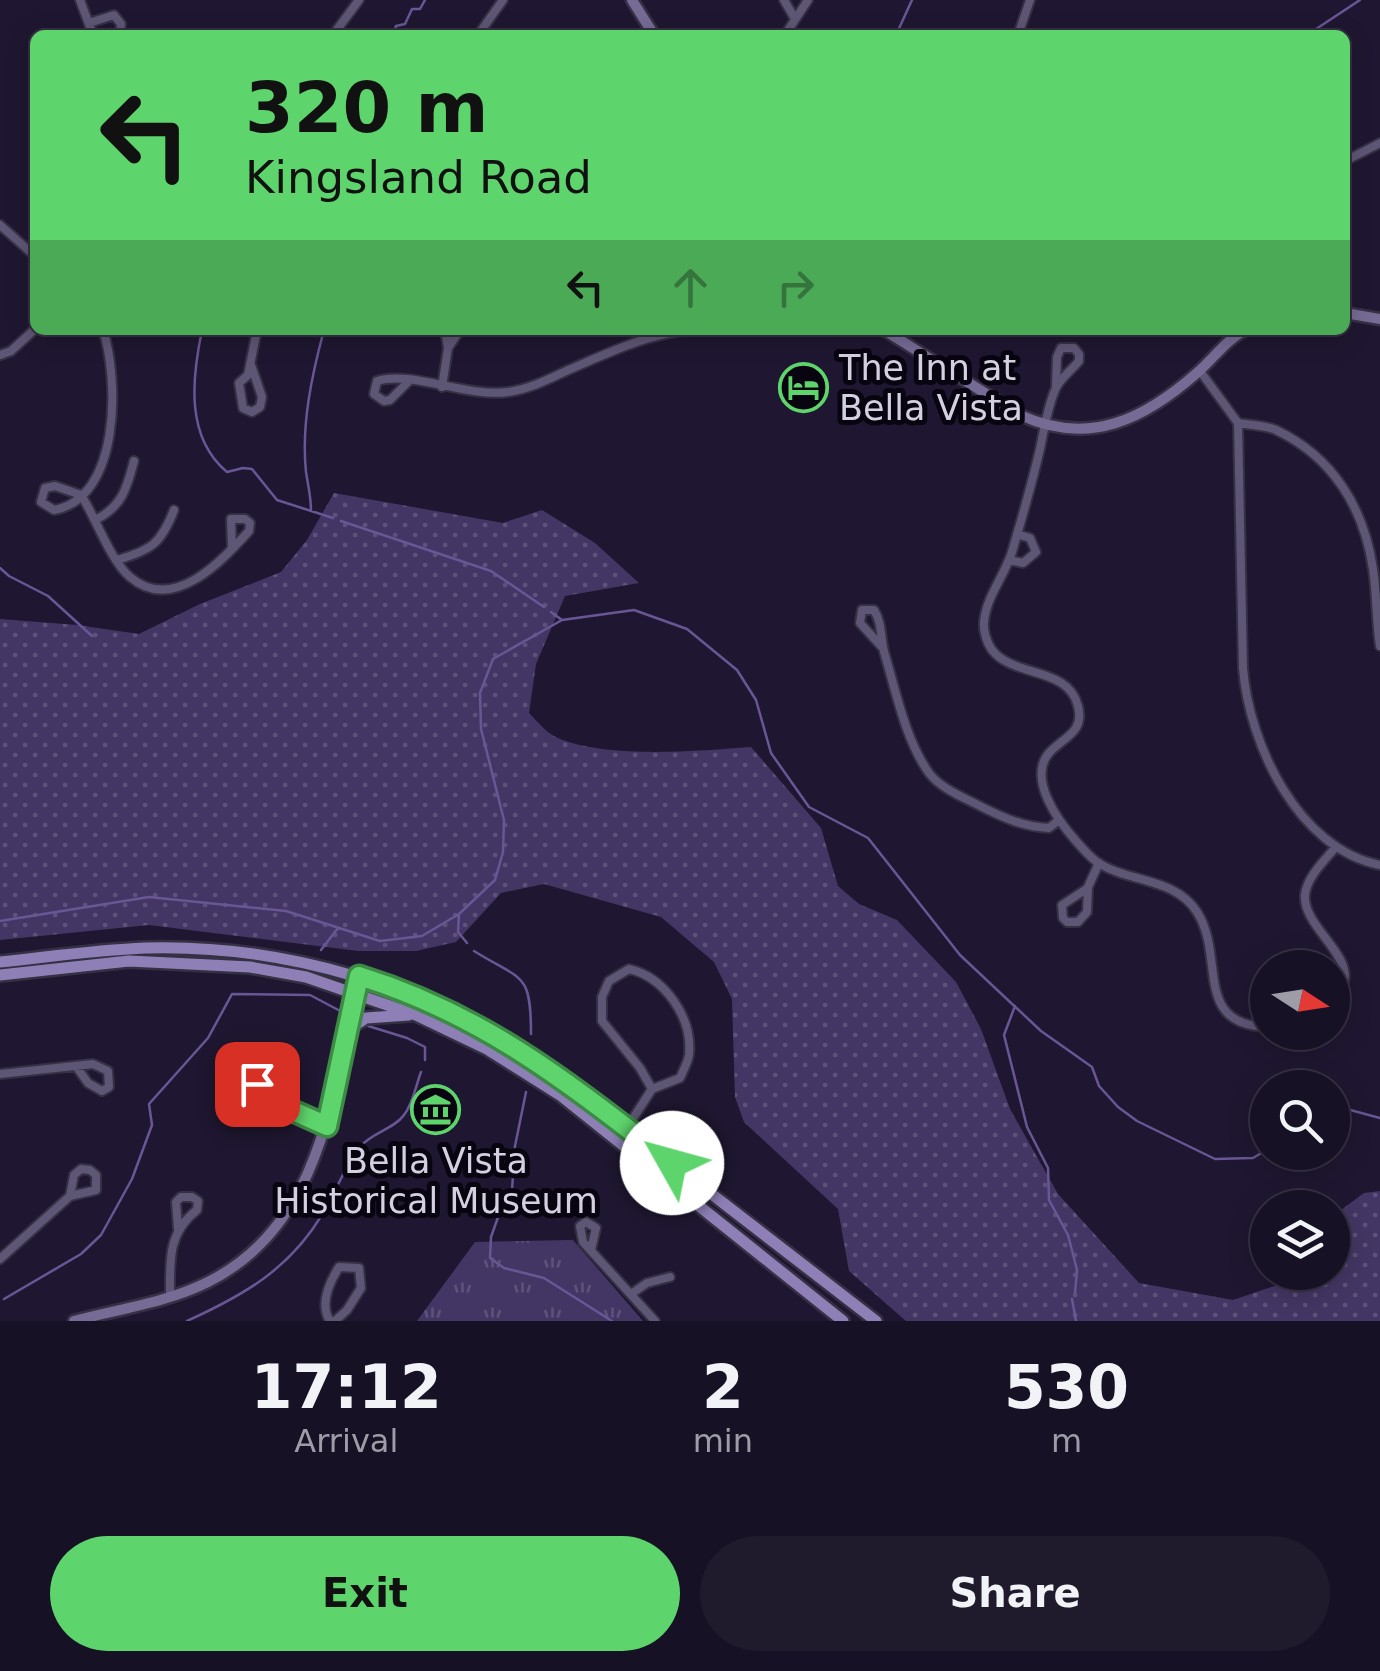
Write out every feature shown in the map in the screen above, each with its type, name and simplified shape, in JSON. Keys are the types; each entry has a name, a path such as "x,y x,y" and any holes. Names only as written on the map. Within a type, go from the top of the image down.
{"main road":[{"path":"0,962 146,948 204,949 272,956 359,976 428,1001 506,1040 542,1063 876,1321"},
{"path":"0,975 129,961 250,967 306,977 416,1015 487,1049 560,1095 843,1321"},
{"path":"347,1030 366,1018 416,1015"}],"street":[{"path":"80,0 91,30"},
{"path":"337,30 359,0"},
{"path":"484,30 503,0"},
{"path":"632,0 651,30"},
{"path":"784,0 795,19"},
{"path":"788,30 808,0"},
{"path":"1020,30 1030,0"},
{"path":"89,22 114,15 120,30"},
{"path":"1350,158 1380,143"},
{"path":"0,225 30,252"},
{"path":"1350,314 1380,318"},
{"path":"0,355 11,351 30,334"},
{"path":"105,335 110,351 109,442 103,468 81,495 72,505 54,510 41,502 45,488 55,486 81,495 130,578 148,586 170,590 186,586 232,548"},
{"path":"251,365 262,397 260,407 252,412 243,408 239,383 248,375 256,335"},
{"path":"442,388 448,348 446,335"},
{"path":"448,348 457,335"},
{"path":"408,381 504,393 528,388 654,335"},
{"path":"892,335 991,399 1044,426 1075,430 1110,426 1142,414 1200,370 1229,335"},
{"path":"1056,386 1079,362 1074,348 1061,348 1057,357 1056,386 1017,534 983,626 988,642 1008,662 1054,678 1070,689 1079,706 1080,720 1075,731 1049,752 1043,764 1044,789 1059,820 1098,863 1180,895 1197,912 1206,933 1219,1005 1231,1018 1250,1026"},
{"path":"1200,370 1238,422 1246,703 1268,760 1288,796 1335,848 1380,865"},
{"path":"1238,422 1274,428 1331,468 1345,488 1357,509 1373,569 1380,646"},
{"path":"96,519 112,512 125,493 134,461"},
{"path":"117,560 158,542 174,510"},
{"path":"1009,560 1024,563 1036,552 1030,538 1017,534"},
{"path":"882,647 860,623 862,610 874,610 878,616 882,647 916,746 930,774 949,789 1015,822 1049,828 1059,820"},
{"path":"1334,950 1306,907 1305,890 1335,848"},
{"path":"1088,887 1062,905 1067,922 1078,922 1087,912 1088,887 1098,863"},
{"path":"626,1128 652,1089 680,1078 689,1056 686,1026 666,988 646,973 628,969 609,981 602,997 602,1021 652,1089"},
{"path":"74,1321 170,1297 207,1282 262,1244 294,1202 327,1126 359,976"},
{"path":"0,1074 76,1066 100,1066 108,1071 109,1086 102,1091 94,1088 76,1066"},
{"path":"297,1113 280,1081 272,1076 261,1078 257,1084 264,1098 297,1113 327,1126"},
{"path":"0,1259 70,1196"},
{"path":"170,1297 170,1250 178,1230"},
{"path":"591,1250 656,1321"},
{"path":"339,1267 359,1268 361,1288 352,1304 333,1321 324,1312 324,1302 334,1275 339,1267"},
{"path":"630,1294 647,1283 670,1276"}],"green space":[{"path":"334,493 503,523 542,510 595,543 639,583 565,596 536,664 529,713 542,727 558,738 601,749 653,752 751,747 821,828 838,886 859,904 897,920 956,982 981,1029 1010,1109 1058,1194 1139,1283 1233,1300 1262,1290 1350,1290 1350,1203 1364,1193 1380,1191 1380,1321 906,1321 849,1271 838,1209 744,1122 735,1097 732,999 714,962 661,917 544,884 501,893 456,942 416,951 358,951 149,925 0,940 0,619 139,634 200,604 281,572 307,540"},
{"path":"573,1240 643,1321 417,1321 475,1242"}],"waterway":[{"path":"395,30 405,24 412,9 420,9 425,0"},
{"path":"898,30 912,0"},
{"path":"1315,30 1360,0"},
{"path":"201,335 195,406 204,442 213,458 227,472 252,469 277,500 333,518"},
{"path":"311,511 306,418 323,335"},
{"path":"341,521 491,571 544,607"},
{"path":"0,568 48,596 92,636"},
{"path":"0,921 149,897 286,911 380,941 422,936 459,914 495,880 503,852 504,820 481,729 480,693 493,659 562,620 634,610 687,629 737,670 756,700 771,753 809,807 868,838 960,955 1041,1031 1092,1067 1099,1086 1118,1107 1137,1121 1215,1159 1250,1158"},
{"path":"551,612 562,620"},
{"path":"459,914 458,932 467,943"},
{"path":"321,950 338,928"},
{"path":"474,951 521,980 529,999 531,1034"},
{"path":"4,1299 81,1254 101,1235 132,1179 152,1125 149,1104 208,1038 232,994 310,995 344,1013"},
{"path":"1015,1006 1004,1035 1027,1127 1048,1168 1049,1200 1068,1235 1077,1270 1075,1293"},
{"path":"365,1025 425,1047 425,1060"},
{"path":"187,1321 246,1290 296,1250 323,1213 361,1146 404,1115 421,1072"},
{"path":"526,1092 515,1146 512,1190 491,1237 490,1258 504,1268 544,1278 612,1321"},
{"path":"1350,1110 1380,1118"},
{"path":"1072,1299 1076,1321"}],"place":[{"name":"The Inn at Bella Vista","path":"804,388"},
{"name":"Bella Vista Historical Museum","path":"436,1109"}],"route":[{"path":"257,1084 264,1098 327,1126 359,976 428,1001 506,1040 672,1163"}]}
